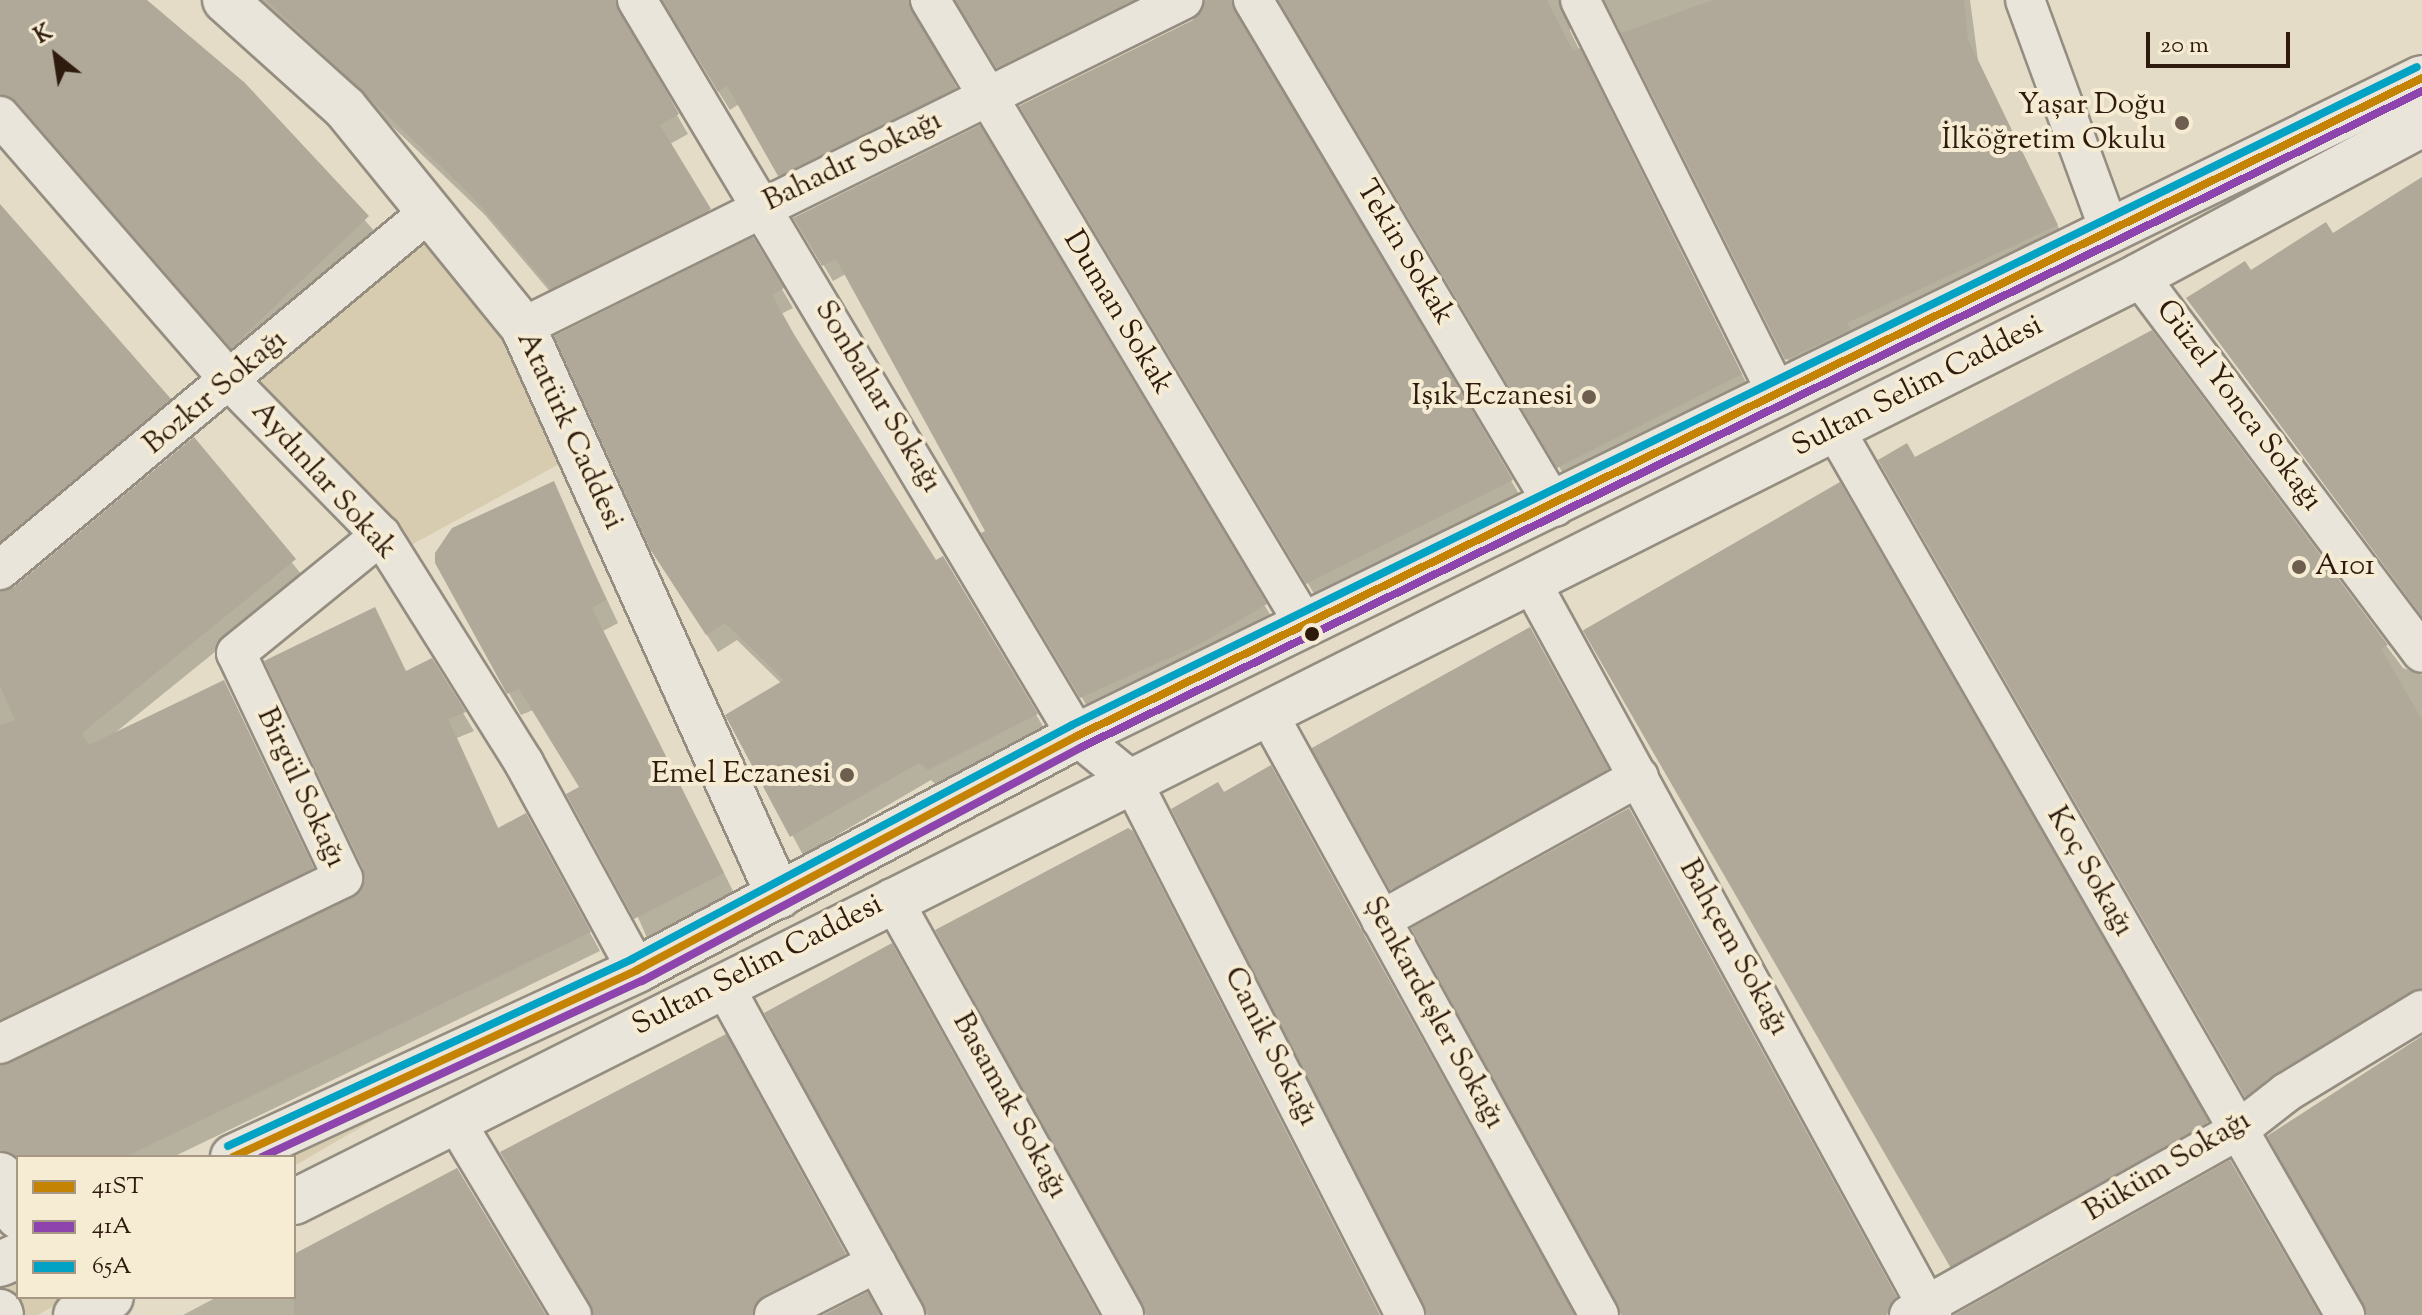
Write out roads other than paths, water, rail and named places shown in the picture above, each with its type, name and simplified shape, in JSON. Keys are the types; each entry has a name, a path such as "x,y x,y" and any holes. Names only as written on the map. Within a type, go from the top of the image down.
{"main road":[{"name":"Atatürk Caddesi","path":"225,0 345,108 523,327 779,896"},
{"name":"Sultan Selim Caddesi","path":"237,1155 637,970 1077,736 1555,507 2422,78"},
{"name":"Sultan Selim Caddesi","path":"296,1201 892,898 1531,582 2139,276 2419,131"},
{"path":"2110,232 2139,276"},
{"path":"1555,507 1582,555"},
{"path":"1504,531 1531,582"},
{"path":"701,937 723,984"},
{"path":"0,1175 16,1211"},
{"path":"76,1315 107,1299"}],"street":[{"name":"Sonbahar Sokağı","path":"637,0 764,206 1077,736 1132,781"},
{"name":"Duman Sokak","path":"930,0 1305,625"},
{"name":"Bahadır Sokağı","path":"523,327 1183,0"},
{"name":"Tekin Sokak","path":"1253,0 1555,507"},
{"path":"1580,0 1778,396"},
{"path":"2025,0 2110,232"},
{"name":"Aydınlar Sokak","path":"0,116 231,382 381,535 524,763 637,970"},
{"name":"Bozkır Sokağı","path":"0,570 231,382 429,212"},
{"name":"Güzel Yonca Sokağı","path":"2139,276 2422,653"},
{"name":"Koç Sokağı","path":"1834,428 2345,1315"},
{"name":"Birgül Sokağı","path":"0,1044 343,878 236,653 381,535"},
{"name":"Bahçem Sokağı","path":"1531,582 1639,777 1923,1312"},
{"name":"Şenkardeşler Sokağı","path":"1267,712 1599,1315"},
{"path":"1381,920 1639,777"},
{"name":"Canik Sokağı","path":"1132,781 1405,1315"},
{"name":"Basamak Sokağı","path":"892,898 1124,1315"},
{"path":"723,984 905,1315"},
{"name":"Büküm Sokağı","path":"1923,1312 2237,1131 2287,1092 2422,1010"},
{"path":"454,1119 572,1315"},
{"path":"774,1315 877,1263"}],"place":[{"name":"Yaşar Doğu İlköğretim Okulu","path":"2182,123"},
{"name":"Işık Eczanesi","path":"1589,397"},
{"name":"A101","path":"2299,567"},
{"name":"Emel Eczanesi","path":"847,775"}]}
